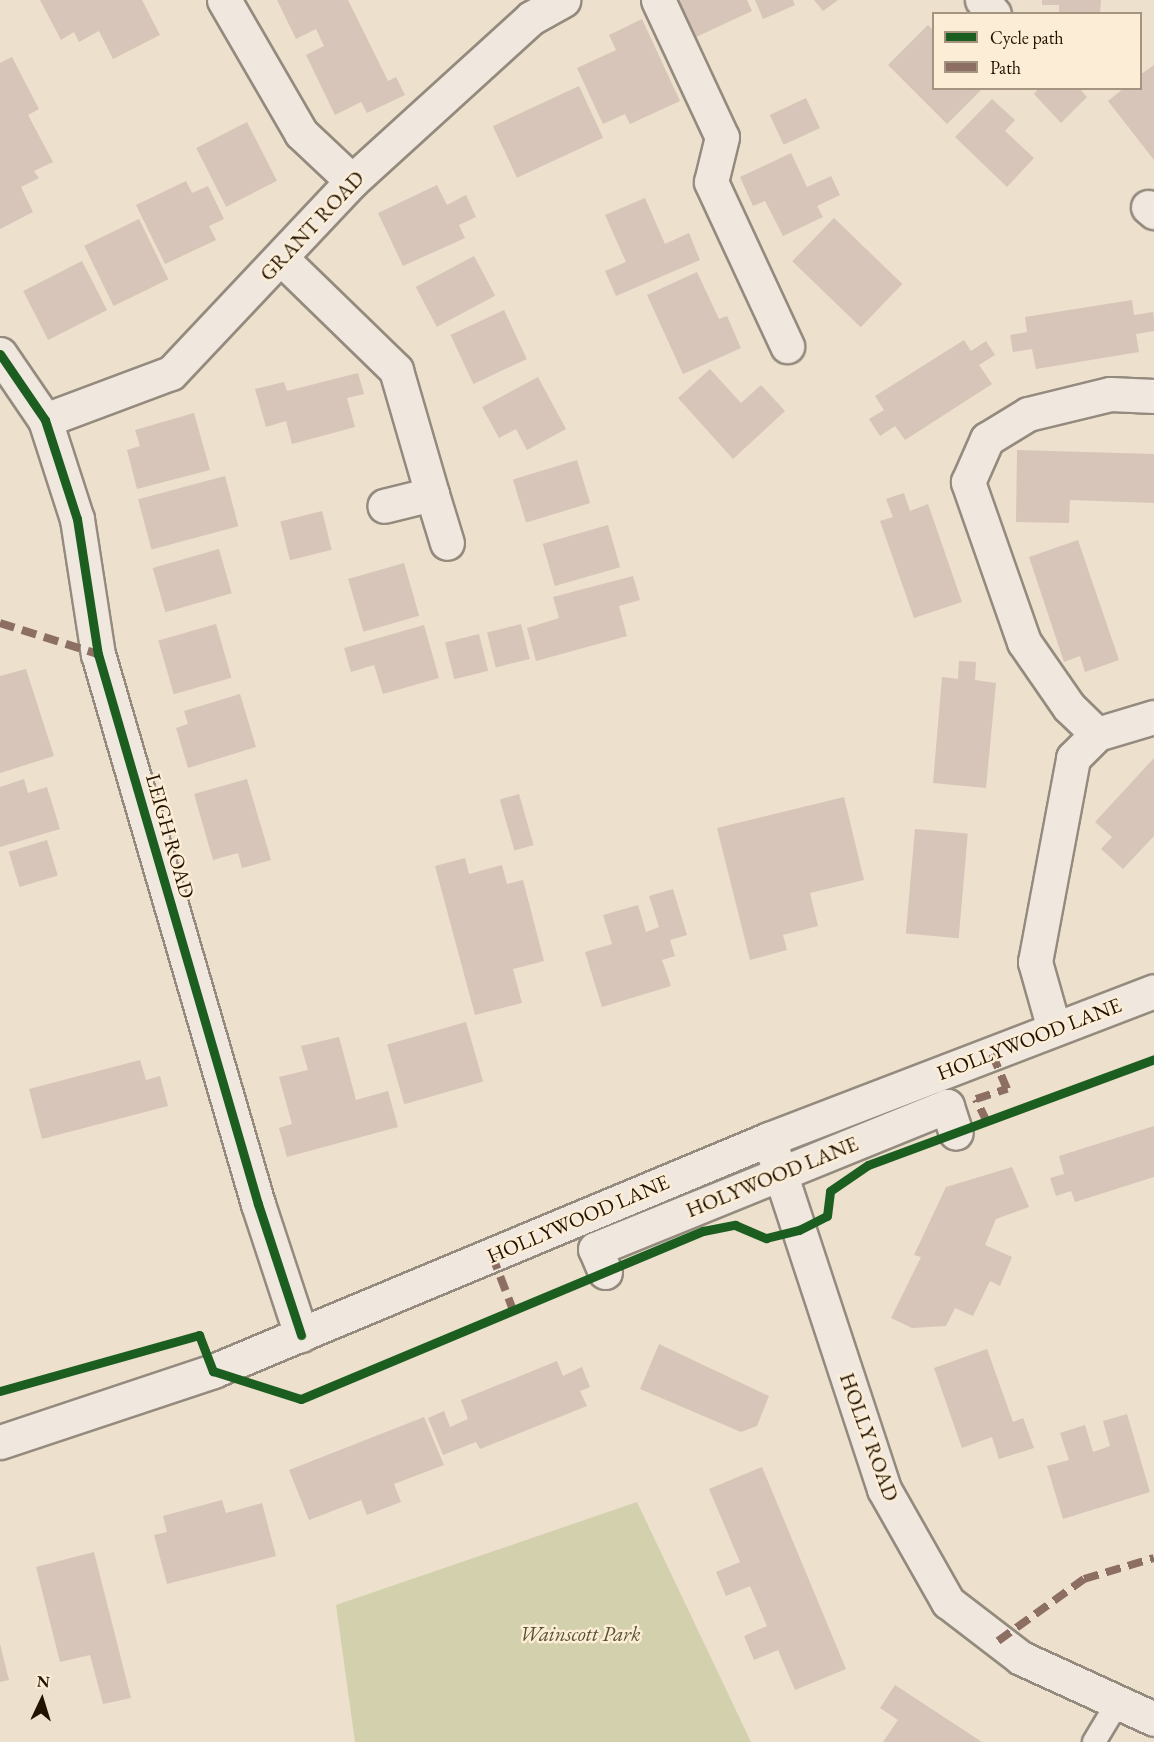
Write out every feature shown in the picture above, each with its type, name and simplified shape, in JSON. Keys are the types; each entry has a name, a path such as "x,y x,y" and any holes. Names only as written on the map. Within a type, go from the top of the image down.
{"street":[{"path":"224,0 301,133 352,181"},
{"name":"GRANT ROAD","path":"45,420 171,373 282,259 352,181 531,18 563,0"},
{"path":"658,0 722,137 711,182 787,346"},
{"path":"982,0 992,12"},
{"path":"282,259 396,370 447,543"},
{"name":"LEIGH ROAD","path":"0,354 45,420 77,519 98,654 258,1204 301,1335"},
{"path":"1097,734 1069,707 1024,642 968,482 987,439 1028,414 1110,394 1154,396"},
{"path":"384,506 432,494"},
{"path":"1054,1029 1035,962 1073,758 1097,734 1154,717"},
{"name":"HOLLYWOOD LANE","path":"0,1442 213,1371 769,1139 1154,991"},
{"name":"HOLYWOOD LANE","path":"605,1272 595,1249 947,1106 956,1133"},
{"name":"HOLLY ROAD","path":"769,1139 884,1489 948,1602 1021,1658 1154,1719"}],"lane":[{"path":"1094,1742 1118,1702"}],"green space":[{"name":"Wainscott Park","path":"637,1502 751,1742 355,1742 336,1605"}],"building":[{"path":"40,0 142,0 160,35 113,59 99,31 79,42 74,32 61,40"},
{"path":"277,0 348,0 388,81 396,77 405,95 367,113 361,102 335,115 306,55 324,46 316,29 296,39"},
{"path":"678,0 747,0 752,11 696,37"},
{"path":"755,0 793,0 795,5 763,19"},
{"path":"814,0 838,0 823,11"},
{"path":"1042,0 1101,0 1100,12 1059,12 1059,5 1042,5"},
{"path":"642,19 680,101 630,124 625,114 603,124 577,68 616,50 609,35"},
{"path":"928,25 932,29 932,90 981,90 947,124 888,65"},
{"path":"12,57 39,109 28,115 53,162 34,171 39,178 21,187 33,212 0,229 0,63"},
{"path":"1154,65 1154,160 1108,101 1122,90 1142,90 1142,74"},
{"path":"579,86 603,138 517,178 493,126"},
{"path":"1037,90 1081,90 1087,97 1061,123 1034,94"},
{"path":"806,98 820,128 784,145 770,115"},
{"path":"992,99 1015,120 1005,131 1034,158 1007,187 955,137"},
{"path":"247,122 277,181 226,207 196,148"},
{"path":"791,153 807,187 831,176 840,195 817,206 823,217 783,236 765,201 753,206 740,177"},
{"path":"186,181 192,193 208,186 224,219 209,226 216,240 165,264 136,205"},
{"path":"437,185 447,205 466,195 476,217 459,225 465,238 403,266 378,213"},
{"path":"645,198 665,244 689,233 700,260 616,296 605,271 626,262 605,215"},
{"path":"834,218 902,284 861,327 792,261"},
{"path":"139,219 168,279 114,306 84,246"},
{"path":"474,256 495,296 437,327 416,287"},
{"path":"82,261 107,310 48,340 23,291"},
{"path":"697,272 719,319 727,316 741,348 683,374 647,295"},
{"path":"1132,300 1134,315 1153,312 1154,331 1136,334 1139,352 1036,369 1032,349 1013,352 1010,335 1027,332 1025,317"},
{"path":"504,310 527,359 473,384 451,335"},
{"path":"964,340 971,351 986,341 995,355 979,365 992,384 905,440 895,426 880,436 869,419 884,410 875,396"},
{"path":"710,369 741,403 761,385 785,411 733,459 678,398"},
{"path":"358,373 364,394 347,398 355,427 292,444 286,421 266,427 255,389 284,382 287,391"},
{"path":"538,377 566,429 527,450 516,429 499,438 482,407"},
{"path":"194,413 210,470 137,489 127,450 140,446 135,430"},
{"path":"1017,450 1154,454 1154,503 1070,500 1069,523 1016,522"},
{"path":"577,460 590,503 526,523 513,480"},
{"path":"225,476 238,526 152,550 138,499"},
{"path":"904,493 910,511 928,504 962,602 914,618 880,521 893,517 886,499"},
{"path":"322,511 332,550 290,560 280,521"},
{"path":"608,525 620,567 555,586 543,544"},
{"path":"1078,540 1119,660 1085,672 1080,656 1064,662 1029,557"},
{"path":"219,549 232,593 165,612 153,568"},
{"path":"404,563 419,616 363,632 348,579"},
{"path":"633,576 640,600 619,606 627,636 536,661 527,628 559,618 553,597"},
{"path":"216,624 231,678 174,694 158,641"},
{"path":"521,624 530,659 496,667 487,632"},
{"path":"424,625 439,678 383,694 374,665 351,672 344,648"},
{"path":"479,634 488,671 454,679 445,642"},
{"path":"959,661 976,662 975,680 996,683 986,788 933,783 942,677 958,679"},
{"path":"26,669 54,756 0,773 0,676"},
{"path":"240,694 256,747 188,768 176,728 188,724 184,711"},
{"path":"1154,758 1154,836 1123,869 1101,849 1112,837 1095,822"},
{"path":"24,779 28,793 47,787 60,829 0,847 0,787"},
{"path":"247,779 271,860 242,868 238,853 213,860 194,794"},
{"path":"519,794 534,845 514,850 500,800"},
{"path":"844,797 864,880 810,893 818,926 783,935 787,950 750,960 717,828"},
{"path":"915,829 968,834 959,938 906,934"},
{"path":"47,840 58,875 20,887 9,852"},
{"path":"465,858 469,874 502,865 507,884 523,880 544,961 513,969 522,1003 475,1015 435,866"},
{"path":"673,889 687,935 670,940 675,956 662,960 671,986 602,1007 585,952 612,944 603,915 638,905 646,932 659,927 649,896"},
{"path":"466,1022 483,1082 404,1104 387,1045"},
{"path":"339,1037 356,1100 388,1091 398,1127 287,1157 279,1128 292,1124 279,1077 308,1070 301,1046"},
{"path":"140,1060 146,1080 160,1076 168,1106 42,1139 29,1089"},
{"path":"1154,1126 1154,1177 1075,1202 1071,1191 1056,1196 1050,1178 1064,1174 1059,1156"},
{"path":"1012,1167 1029,1207 996,1219 985,1245 1012,1257 1000,1286 990,1281 973,1316 955,1308 946,1326 912,1328 891,1318 921,1257 914,1255 946,1187"},
{"path":"659,1344 769,1396 757,1426 741,1432 640,1389"},
{"path":"987,1349 1013,1422 1023,1418 1034,1448 999,1459 992,1437 962,1448 934,1368"},
{"path":"557,1361 563,1376 582,1367 590,1387 580,1391 587,1406 480,1449 476,1442 443,1455 428,1418 444,1411 450,1427 468,1419 461,1400"},
{"path":"1127,1414 1150,1492 1063,1519 1047,1466 1069,1460 1060,1433 1085,1425 1093,1452 1110,1446 1103,1421"},
{"path":"424,1417 444,1465 394,1484 401,1502 367,1515 361,1500 309,1520 289,1470"},
{"path":"762,1467 846,1669 795,1690 778,1650 754,1660 744,1636 767,1626 750,1586 726,1596 716,1572 740,1562 709,1489"},
{"path":"222,1500 226,1513 262,1503 276,1556 167,1584 154,1535 167,1532 163,1516"},
{"path":"94,1552 131,1698 103,1704 90,1655 60,1662 36,1567"},
{"path":"0,1644 9,1680 0,1682"},
{"path":"895,1685 982,1742 883,1742 898,1720 880,1708"}],"marked path":[{"path":"0,623 98,654"},
{"path":"987,1122 976,1099 1007,1089 992,1053"},
{"path":"492,1255 513,1310"},
{"path":"998,1641 1084,1579 1154,1558"}],"cycle path":[{"path":"0,354 45,420 77,519 98,654 258,1204 301,1335"},
{"path":"0,1391 199,1335 213,1371 301,1399 703,1231 735,1225 766,1238 799,1230 827,1216 830,1191 868,1165 1154,1059"}]}
